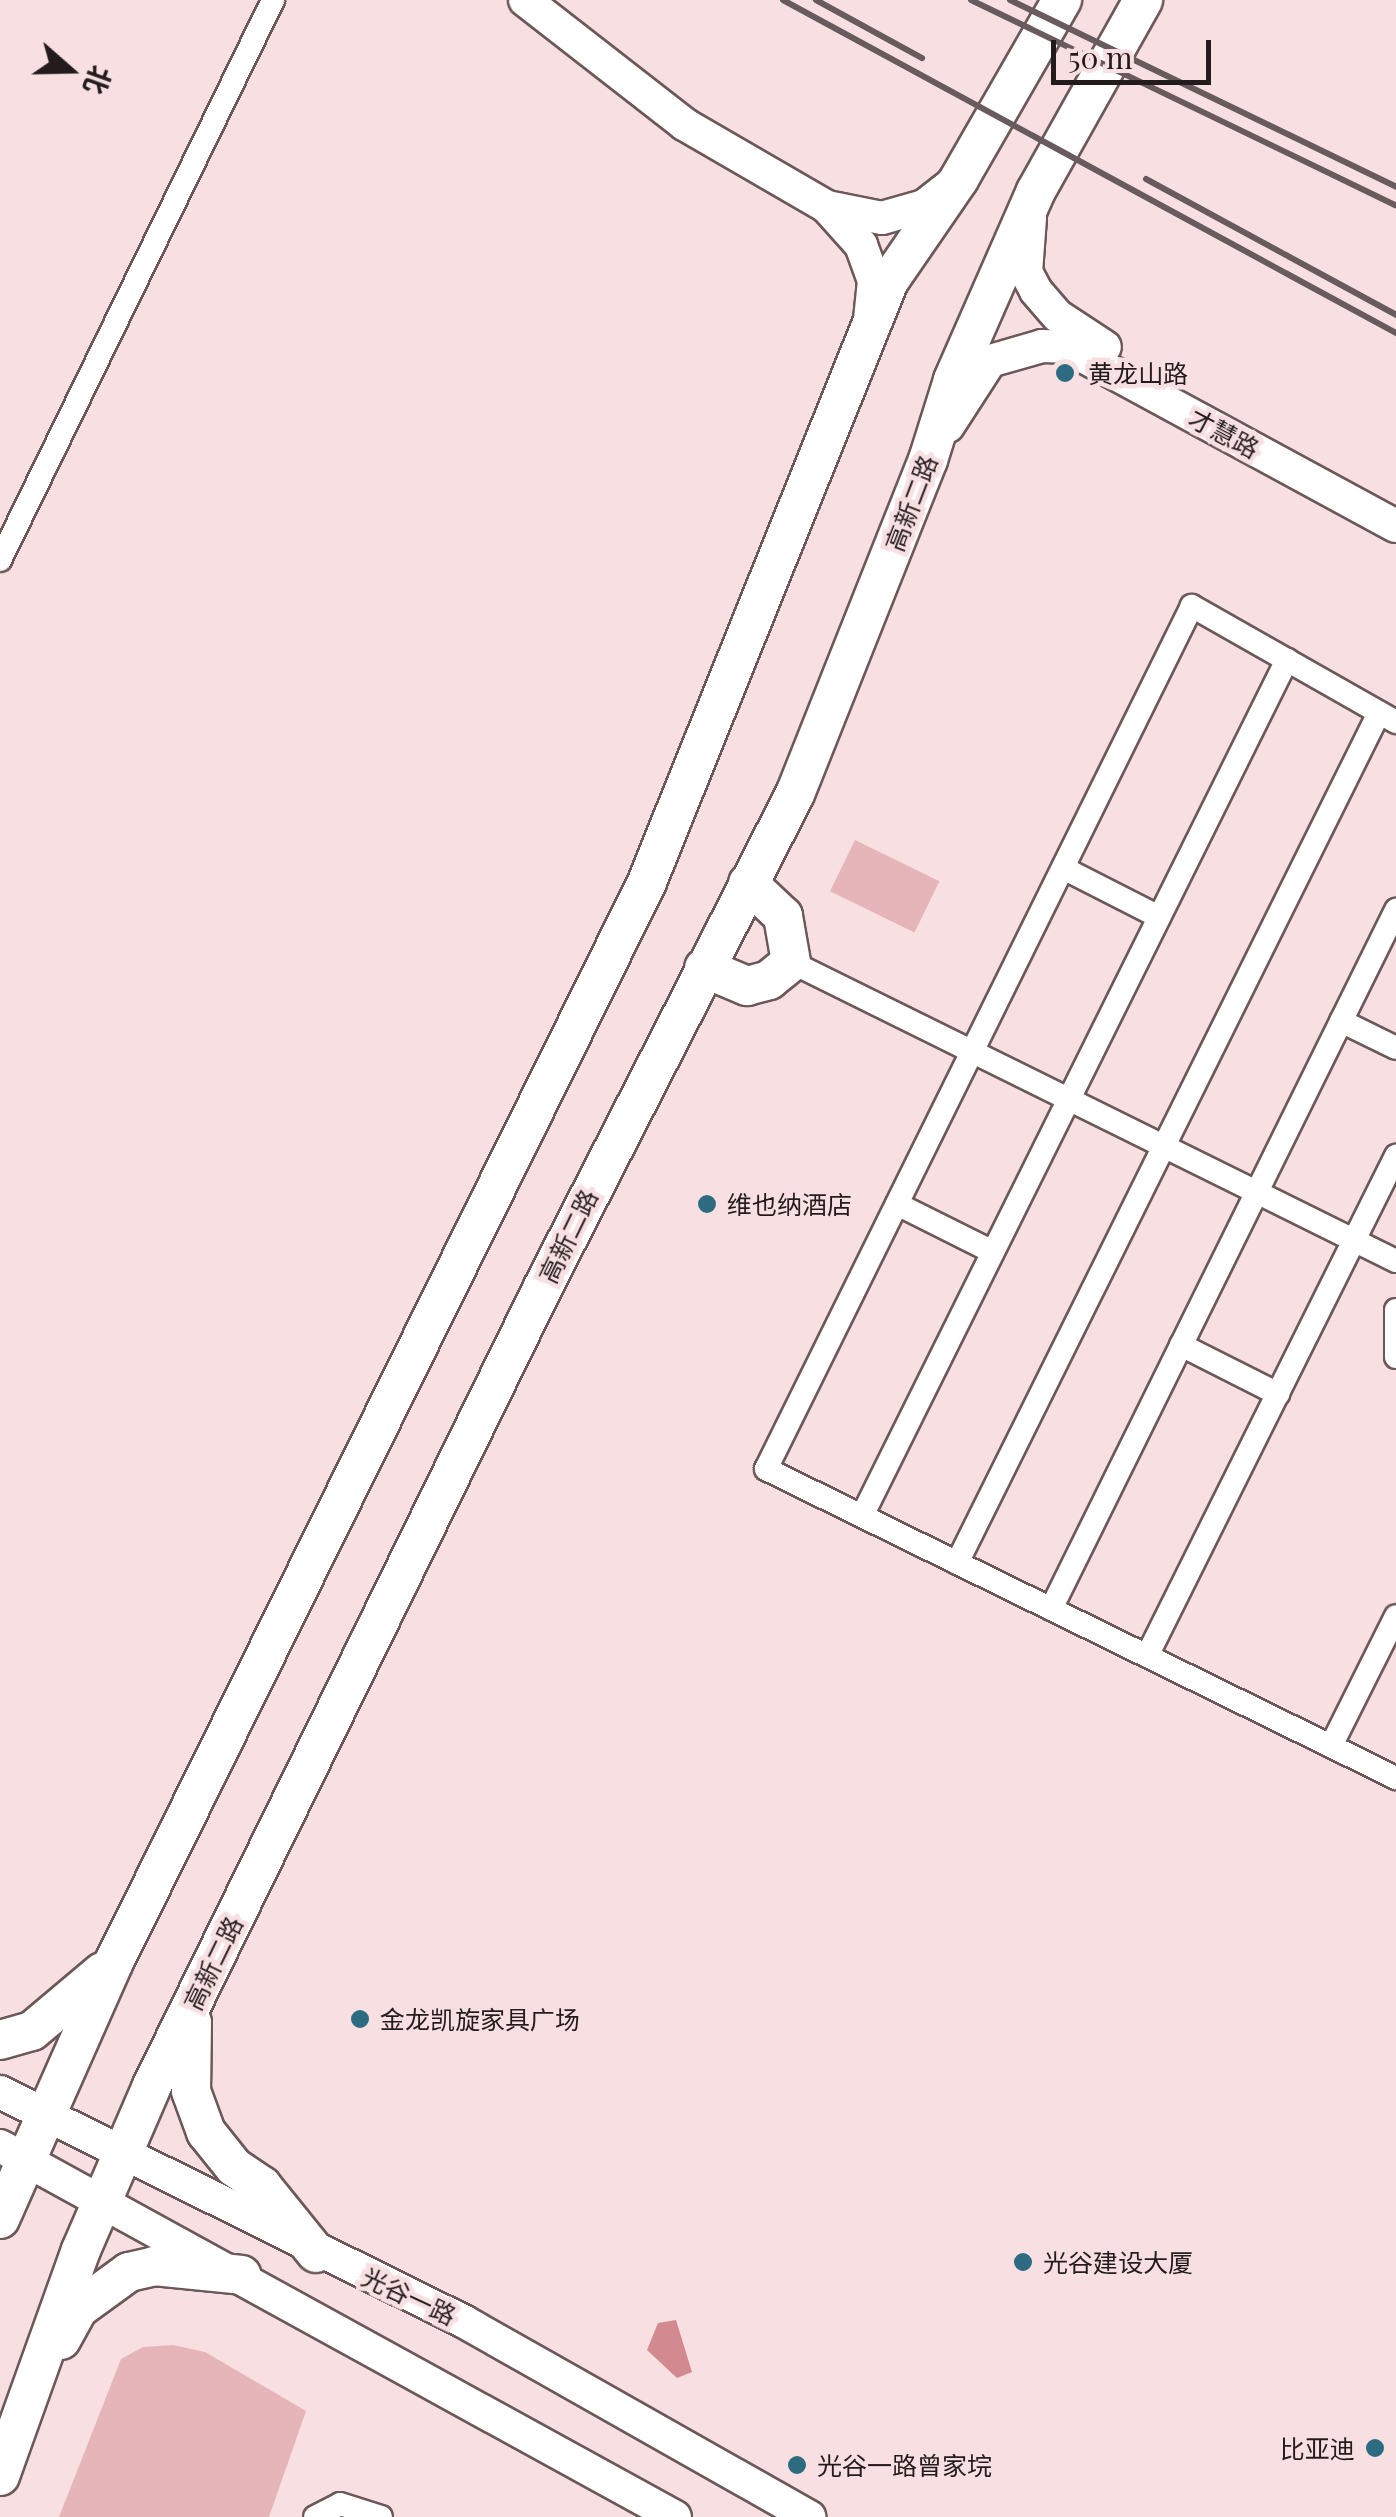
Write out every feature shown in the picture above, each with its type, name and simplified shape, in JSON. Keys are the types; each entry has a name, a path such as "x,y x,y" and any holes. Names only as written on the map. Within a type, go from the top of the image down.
{"main road":[{"path":"0,2219 13,2153 47,2114 115,1960 613,957 813,459 867,342 889,280 959,179 1062,0"},
{"name":"高新二路","path":"0,2476 12,2430 124,2150 834,704 928,460 953,380 1036,190 1143,0"},
{"path":"704,968 748,986 769,980 791,962 783,916 748,883"},
{"path":"0,2040 32,2030 115,1960"},
{"path":"196,2000 187,2057 206,2132 234,2167 262,2186 316,2253"},
{"path":"12,2430 78,2309 114,2279 154,2266 242,2275"}],"street":[{"path":"0,560 273,0"},
{"path":"526,0 684,124 827,207 861,244 874,281 867,342"},
{"path":"827,207 882,218 924,206 959,179"},
{"name":"才慧路","path":"1036,190 1026,272 1058,316 1396,502"},
{"name":"才慧路","path":"928,460 990,361 1042,346 1066,347 1396,526"},
{"path":"957,1563 1164,1147 1388,718 1192,606 766,1470 1396,1778"},
{"path":"862,1516 1287,660"},
{"path":"1062,868 1159,917"},
{"path":"1051,1609 1396,910"},
{"path":"791,962 1396,1261"},
{"path":"1342,1021 1396,1048"},
{"path":"1147,1656 1396,1156"},
{"path":"897,1204 993,1252"},
{"path":"1396,1310 1396,1357"},
{"path":"1181,1346 1278,1394"},
{"path":"1331,1746 1396,1616"},
{"name":"光谷一路","path":"0,2092 124,2150 316,2253 463,2321 810,2517"},
{"path":"13,2153 242,2275 675,2517"},
{"path":"315,2517 340,2504 381,2517"}],"shaded area":[{"path":"855,840 939,881 914,932 830,891"},
{"path":"676,2320 692,2372 677,2378 647,2350 658,2323"},
{"path":"173,2345 205,2352 306,2411 269,2517 59,2517 121,2359 143,2347"}],"railway":[{"path":"783,0 1396,333"},
{"path":"816,0 922,58"},
{"path":"971,0 1396,205"},
{"path":"1010,0 1396,187"},
{"path":"1146,179 1396,315"}],"place":[{"name":"黄龙山路","path":"1065,373"},
{"name":"维也纳酒店","path":"707,1204"},
{"name":"金龙凯旋家具广场","path":"360,2019"},
{"name":"光谷建设大厦","path":"1023,2262"},
{"name":"比亚迪","path":"1375,2448"},
{"name":"光谷一路曾家垸","path":"797,2465"}]}
